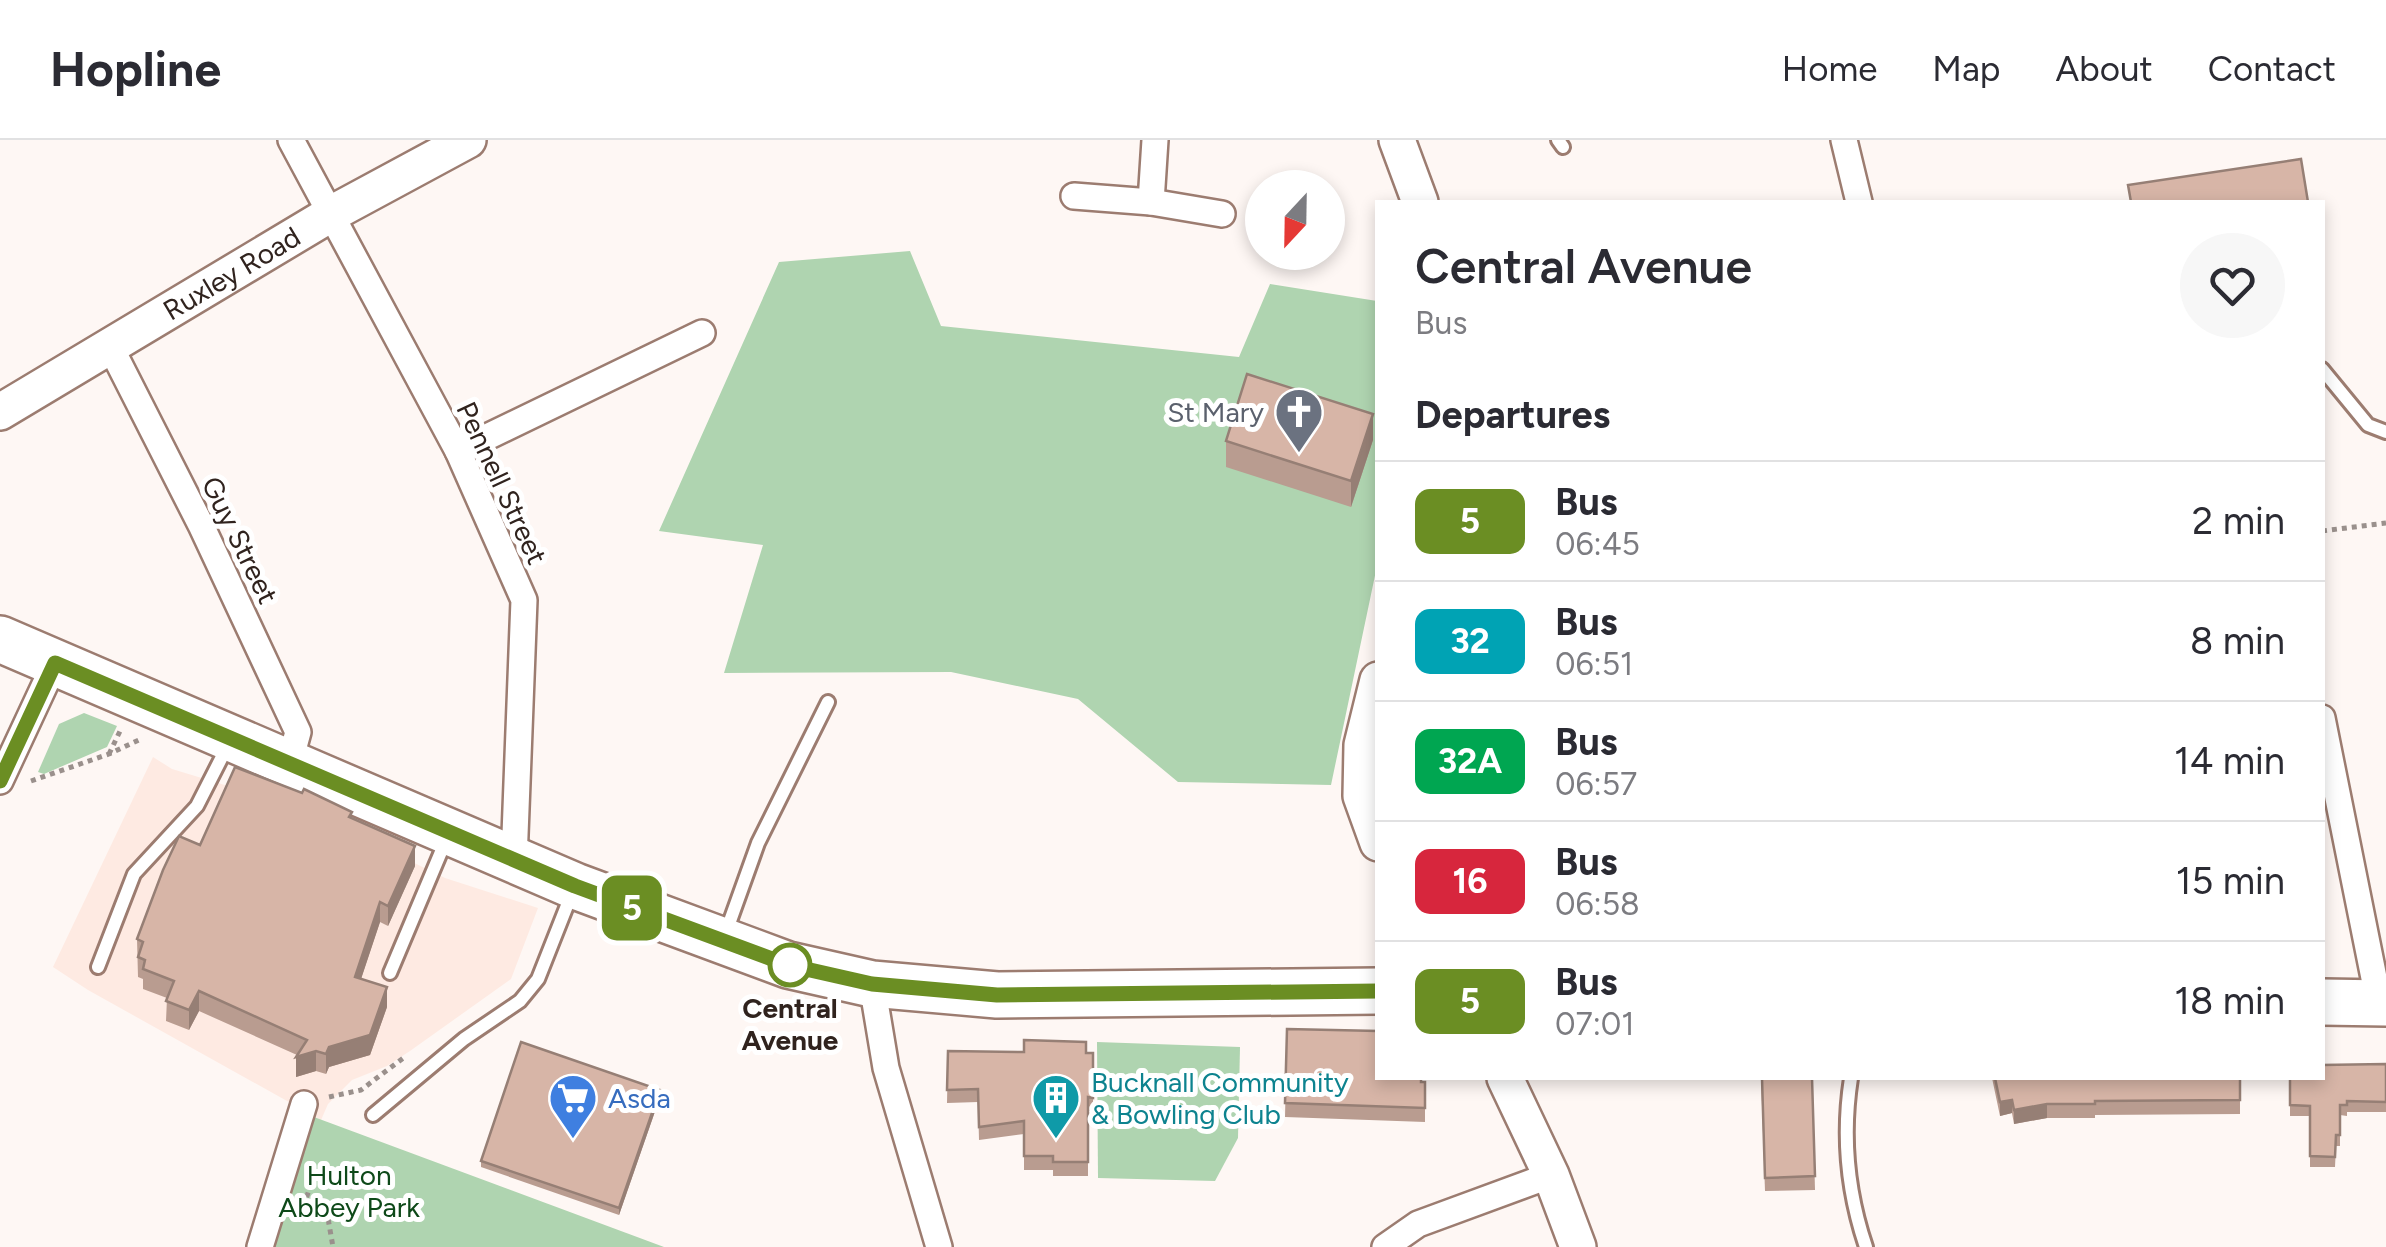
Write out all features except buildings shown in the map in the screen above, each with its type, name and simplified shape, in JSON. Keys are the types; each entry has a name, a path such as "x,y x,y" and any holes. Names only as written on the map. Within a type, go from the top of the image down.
{"highway":[{"path":"0,639 448,834 788,965 872,984 997,995 1375,991"},
{"path":"2325,1002 2382,1003"}],"street":[{"name":"Pennell Street","path":"292,140 458,451 524,600 514,861"},
{"name":"Ruxley Road","path":"0,412 329,215 468,140"},
{"path":"1150,202 1155,140"},
{"path":"1397,140 1420,200"},
{"path":"1844,140 1859,200"},
{"path":"1074,196 1150,202 1222,214"},
{"path":"458,451 702,333"},
{"name":"Guy Street","path":"109,344 201,525 298,732 290,766"},
{"path":"2,776 55,663"},
{"path":"1375,692 1362,745 1361,796 1375,835"},
{"path":"2325,732 2382,1003"},
{"path":"872,984 886,1068 939,1247"},
{"path":"1505,1080 1550,1175 1578,1247"},
{"path":"260,1247 304,1104"},
{"path":"1385,1247 1418,1224 1550,1175"}],"lane":[{"path":"2325,374 2368,425 2386,432"},
{"path":"722,942 758,843 828,702"},
{"path":"98,967 134,874 196,806 230,740"},
{"path":"390,973 448,834"},
{"path":"374,1114 464,1039 520,1001 538,979 575,886"},
{"path":"1852,1080 1846,1162 1854,1211 1866,1247"}],"path":[{"path":"2325,531 2386,523"},
{"path":"2,776 34,782 109,754 182,720"},
{"path":"304,1104 361,1090 414,1051"},
{"path":"279,1185 325,1201 333,1247"}],"shaded area":[{"path":"153,757 172,769 304,809 445,878 538,908 511,979 387,1066 352,1080 328,1104 321,1120 88,990 53,967"}],"green space":[{"path":"910,251 941,326 1239,357 1270,284 1375,301 1375,576 1331,785 1178,782 1078,699 951,672 724,673 763,545 659,531 779,262"},
{"path":"84,713 117,726 107,747 44,774 38,772 59,724"},
{"path":"1097,1042 1240,1047 1238,1138 1215,1181 1098,1178"},
{"name":"Hulton Abbey Park","path":"314,1117 664,1247 272,1247"}],"bus line":[{"name":"5","path":"0,781 55,663 448,834 788,965 872,984 997,995 1375,991"}],"place":[{"name":"St Mary","path":"1299,454"},
{"name":"Central Avenue","path":"790,965"},
{"name":"Asda","path":"573,1140"},
{"name":"Bucknall Community & Bowling Club","path":"1056,1140"}]}
